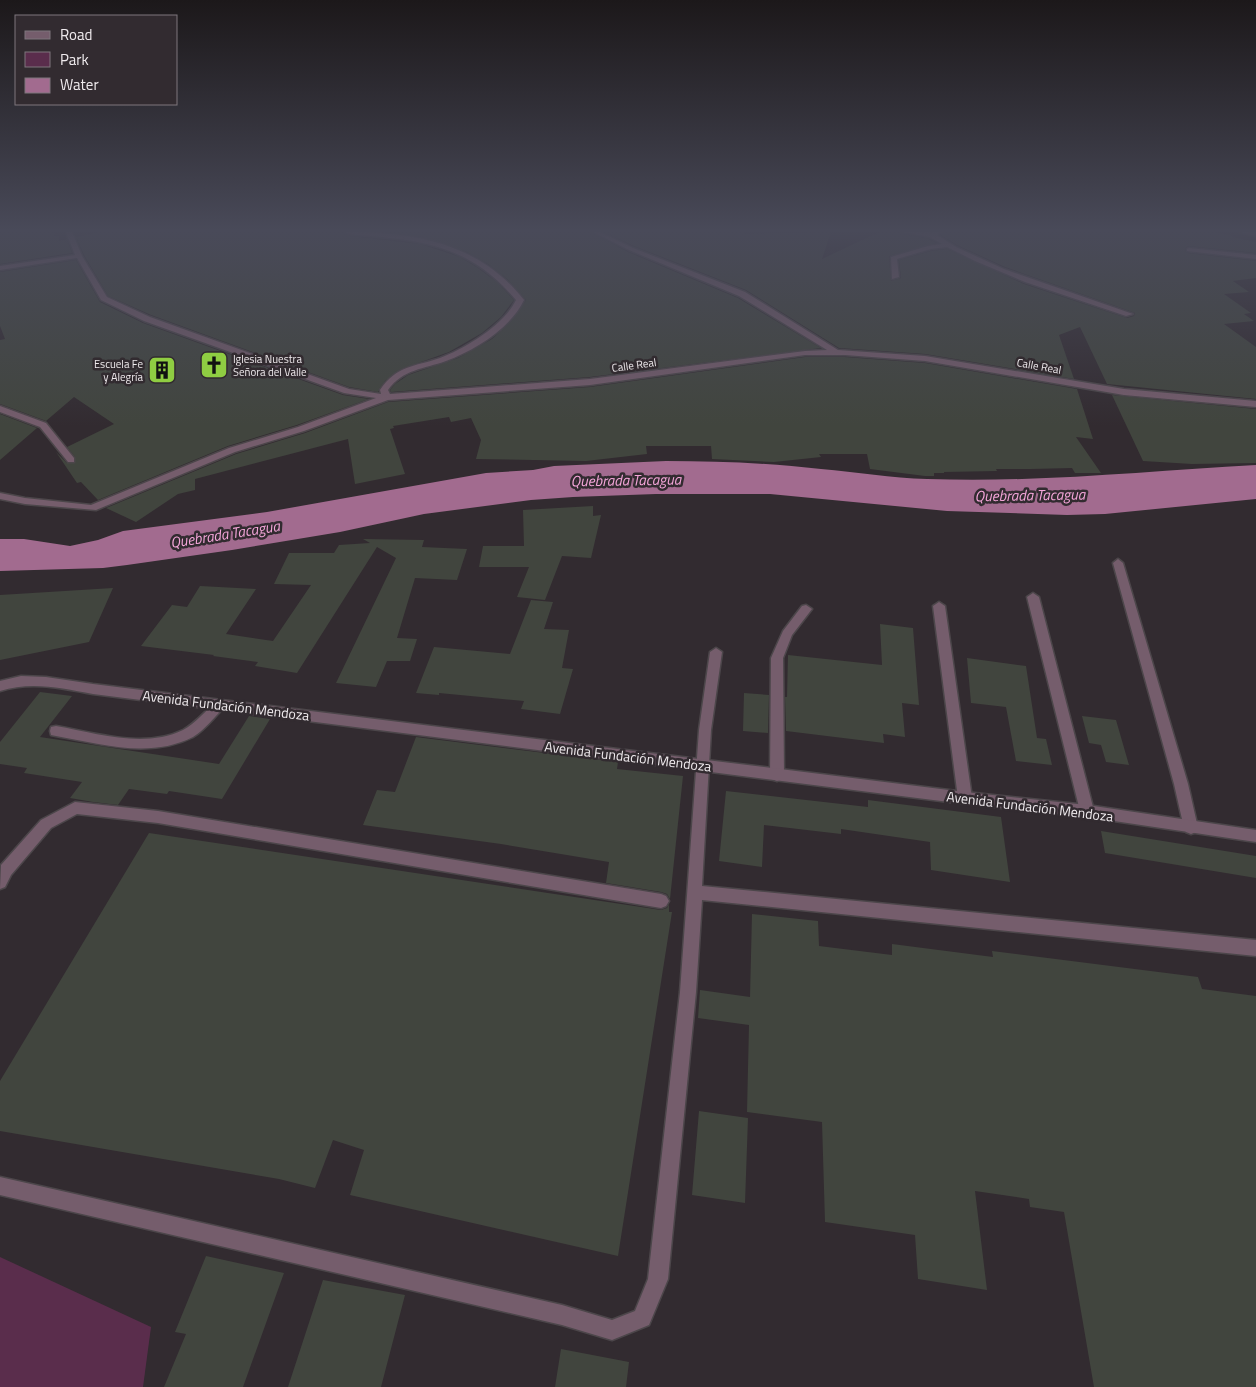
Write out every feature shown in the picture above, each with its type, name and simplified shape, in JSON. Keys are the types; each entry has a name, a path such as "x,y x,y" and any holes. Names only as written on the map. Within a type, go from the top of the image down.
{"street":[{"name":"Calle Real","path":"103,297 147,319 347,391 387,397 590,382 805,353 834,351 891,355 1124,392 1214,402 1256,404"},
{"path":"0,496 25,501 92,508 232,450 301,429 387,397 384,390 390,379 404,370 445,358 490,332 515,312 520,300 517,297"},
{"path":"746,297 834,351"},
{"path":"1077,297 1130,314"},
{"path":"1031,376 1032,387"},
{"path":"0,409 43,426 71,460"},
{"path":"1118,563 1181,784 1191,828"},
{"path":"1034,597 1087,811"},
{"path":"939,606 963,772 965,798"},
{"path":"777,775 777,658 787,634 806,609"},
{"path":"0,1186 562,1315 612,1330 642,1318 658,1280 688,992 705,730 716,652"},
{"name":"Avenida Fundación Mendoza","path":"0,686 9,682 50,681 220,705 777,775 1087,811 1191,828 1256,836"},
{"path":"56,731 129,743 160,742 189,733 220,705"},
{"path":"0,882 6,870 46,824 75,808 158,817 661,901"},
{"path":"695,892 1256,948"}],"green space":[{"path":"0,1257 151,1327 143,1387 0,1387"}],"water":[{"name":"Quebrada Tacagua","path":"666,461 763,464 900,477 968,480 1092,476 1256,465 1256,499 1105,514 1067,515 947,511 770,494 656,494 573,497 531,500 424,514 340,532 127,565 103,568 0,571 0,539 24,539 70,546 98,540 123,531 267,512 486,473 533,470 554,466"}],"building":[{"path":"0,297 97,297 100,302 143,323 343,395 369,399 297,425 228,446 98,500 81,482 77,483 56,452 67,463 75,463 75,457 67,447 114,424 74,397 46,421 0,404 0,340 5,339 0,326"},
{"path":"110,297 511,297 514,300 501,317 482,333 449,352 399,370 385,381 378,392 349,387 151,315"},
{"path":"523,297 735,297 821,348 590,377 391,392 390,390 395,384 408,375 458,358 492,339 511,321 526,300"},
{"path":"757,297 1063,297 1127,318 1134,316 1135,313 1089,297 1228,297 1251,313 1244,314 1254,321 1224,324 1256,347 1256,399 1107,384 1080,327 1059,335 1074,379 925,354 839,348"},
{"path":"805,357 845,357 925,363 1077,389 1093,439 1076,437 1101,473 1075,473 1072,468 996,469 997,471 944,472 934,473 934,476 925,476 870,469 867,454 819,454 821,457 774,462 712,459 711,446 646,446 647,454 586,461 476,459 481,440 471,418 451,422 449,417 393,426 394,428 390,429 405,474 355,484 348,439 195,479 195,490 178,494 136,522 106,508 236,454 305,433 388,402 590,387"},
{"path":"1112,395 1256,409 1256,463 1192,464 1143,461"},
{"path":"0,414 37,428 0,460"},
{"path":"593,506 593,516 601,515 591,558 562,556 545,600 517,597 529,567 479,567 483,546 524,546 523,510"},
{"path":"363,539 424,540 422,547 467,549 457,580 415,578 397,638 417,639 410,661 387,661 376,687 336,683 396,558 377,547 297,673 255,666 258,662 141,646 172,605 187,607 200,586 256,589 226,634 273,641 311,585 274,584 289,553 334,553 339,545 370,543"},
{"path":"113,588 89,642 0,660 0,595"},
{"path":"531,600 553,602 544,629 569,630 562,668 573,669 560,714 521,709 524,701 439,693 439,695 416,693 434,647 510,654"},
{"path":"880,624 913,628 919,705 902,703 905,737 883,734 884,743 786,731 785,697 787,697 788,655 882,665"},
{"path":"967,658 1026,666 1037,738 1046,739 1052,765 1016,761 1006,707 971,703"},
{"path":"40,692 72,696 40,737 219,764 249,716 270,719 222,799 169,791 167,794 129,789 118,805 70,798 82,782 24,773 27,768 0,764 0,742"},
{"path":"744,693 769,695 768,733 743,731"},
{"path":"1082,716 1116,720 1129,765 1106,762 1101,745 1089,743"},
{"path":"416,737 618,762 617,769 683,776 670,899 667,894 661,892 606,883 609,862 501,844 363,825 377,790 395,792"},
{"path":"726,791 868,807 868,800 1001,817 1010,882 931,870 930,842 841,829 841,834 764,825 762,867 719,861"},
{"path":"1101,831 1256,856 1256,878 1105,853"},
{"path":"149,833 661,910 667,908 669,904 669,912 672,912 618,1256 350,1195 364,1150 333,1140 315,1188 279,1179 0,1131 0,1081"},
{"path":"752,914 818,921 819,946 892,955 892,944 993,957 992,951 1198,977 1202,989 1256,996 1256,1387 1094,1387 1064,1212 1030,1207 1029,1199 975,1191 987,1290 918,1279 915,1235 825,1222 822,1122 747,1112 749,1025 698,1018 700,990 750,997"},
{"path":"699,1111 748,1118 745,1203 692,1195"},
{"path":"206,1256 284,1273 243,1387 164,1387 186,1334 175,1332"},
{"path":"323,1280 405,1295 381,1387 288,1387"},
{"path":"561,1349 629,1362 626,1387 555,1387"}],"place":[{"name":"Iglesia Nuestra Señora del Valle","path":"214,365"},
{"name":"Escuela Fe y Alegría","path":"162,370"}]}
